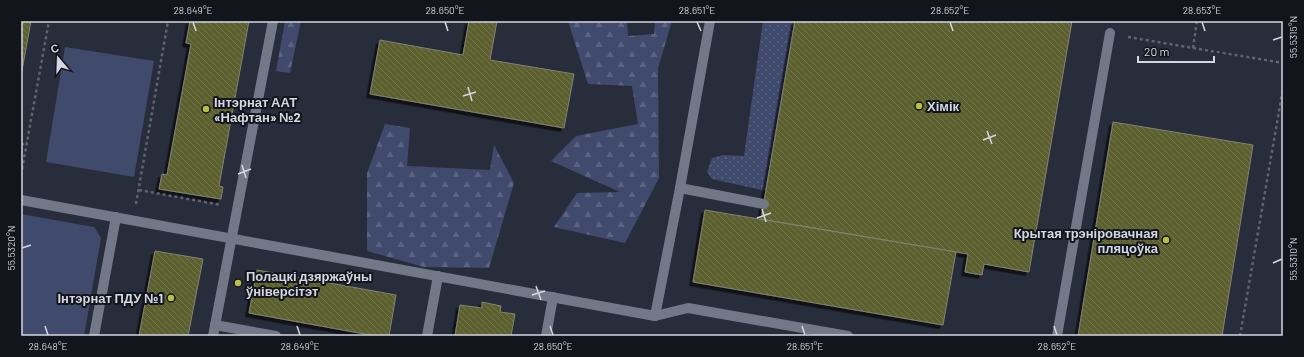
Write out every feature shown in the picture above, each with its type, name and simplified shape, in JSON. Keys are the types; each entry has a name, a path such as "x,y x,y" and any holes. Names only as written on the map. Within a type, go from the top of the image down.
{"lane":[{"path":"213,336 273,21"},
{"path":"655,316 710,21"},
{"path":"1057,336 1110,34"},
{"path":"680,188 764,204"},
{"path":"21,200 655,316 688,308 848,336"},
{"path":"94,336 116,217"},
{"path":"427,336 438,276"},
{"path":"546,336 553,297"},
{"path":"215,324 276,336"}],"path":[{"path":"21,176 49,21"},
{"path":"134,220 168,21"},
{"path":"1193,48 1197,21"},
{"path":"1110,34 1283,63"},
{"path":"1240,336 1283,88"},
{"path":"21,145 27,142"},
{"path":"139,190 237,208"}],"green space":[{"path":"285,21 301,21 290,73 276,71"},
{"path":"568,21 627,21 628,36 654,34 655,21 672,21 658,68 659,178 625,243 554,227 577,193 620,192 551,161 576,136 638,124 632,86 588,84"},
{"path":"763,21 795,21 766,191 712,179 707,172 712,158 723,155 744,156"},
{"path":"65,47 154,61 134,177 46,162"},
{"path":"385,124 410,128 407,166 490,170 494,145 514,183 489,268 424,267 367,251 367,173"},
{"path":"21,214 94,227 101,238 84,336 21,336"}],"building":[{"path":"21,21 31,21 21,76"},
{"name":"Інтэрнат ААТ «Нафтан» №2","path":"190,21 249,21 219,186 223,187 221,199 159,189 162,174 167,175 191,44 186,43"},
{"path":"469,21 497,21 490,60 574,74 564,128 370,94 380,40 463,55"},
{"name":"Хімік","path":"795,21 1072,21 1029,272 984,264 982,275 965,272 968,254 761,219"},
{"name":"Крытая трэніровачная пляцоўка","path":"1113,122 1253,145 1222,336 1078,336"},
{"path":"705,210 956,252 943,325 693,282"},
{"name":"Інтэрнат ПДУ №1","path":"155,251 203,259 188,336 139,336"},
{"path":"257,270 396,295 389,336 376,336 249,313"},
{"path":"482,302 501,306 500,312 515,314 511,336 455,336 460,305 482,308"}],"place":[{"name":"Хімік","path":"919,106"},
{"name":"Інтэрнат ААТ «Нафтан» №2","path":"206,109"},
{"name":"Крытая трэніровачная пляцоўка","path":"1166,240"},
{"name":"Полацкі дзяржаўны ўніверсітэт","path":"238,283"},
{"name":"Інтэрнат ПДУ №1","path":"171,298"}]}
